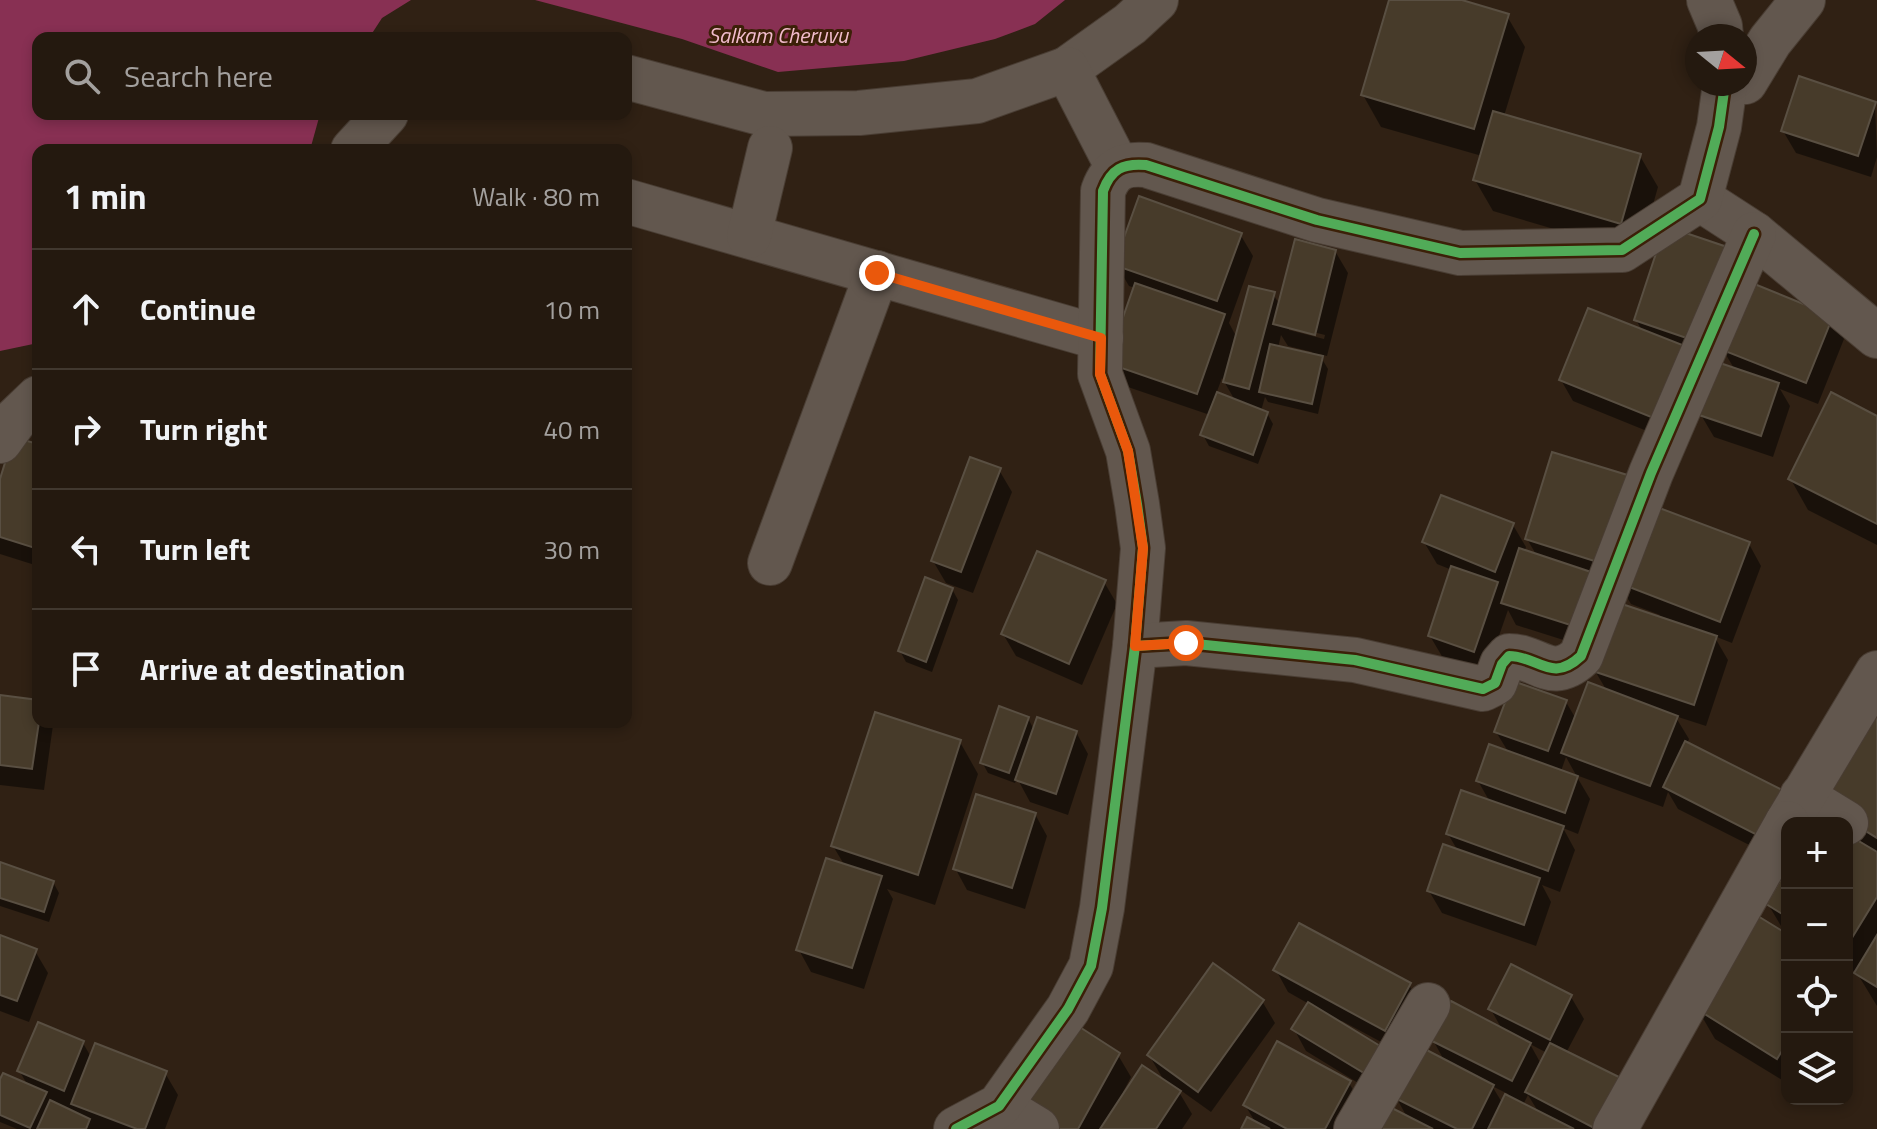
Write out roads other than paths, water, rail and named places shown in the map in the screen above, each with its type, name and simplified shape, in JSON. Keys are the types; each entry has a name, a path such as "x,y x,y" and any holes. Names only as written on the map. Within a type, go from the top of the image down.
{"street":[{"path":"632,79 764,114 859,113 977,101 1067,69 1130,24 1156,0"},
{"path":"1709,0 1719,24"},
{"path":"1757,62 1803,0"},
{"path":"1067,69 1118,168"},
{"path":"956,1129 999,1106 1068,1009 1091,966 1104,893 1135,646 1143,548 1128,451 1100,374 1103,191 1107,180 1118,168 1128,163 1146,165 1317,220 1460,253 1622,250 1700,199 1719,127 1723,96"},
{"path":"1719,127 1737,96"},
{"path":"358,144 380,120"},
{"path":"749,236 770,148"},
{"path":"1700,199 1754,234 1877,336"},
{"path":"632,203 1101,338"},
{"path":"1135,646 1186,643 1355,660 1483,689 1495,683 1502,664 1509,656 1547,668 1571,666 1581,656 1651,473 1754,234"},
{"path":"770,563 877,273"},
{"path":"0,441 32,404"},
{"path":"1615,1129 1792,814 1877,673"},
{"path":"1853,827 1877,842"},
{"path":"1356,1129 1428,1005"},
{"path":"999,1106 1037,1129"}],"water":[{"path":"0,0 411,0 382,18 373,32 32,32 32,120 318,120 312,144 32,144 32,344 0,351"},
{"name":"Salkam Cheruvu","path":"535,0 1065,0 1035,24 995,39 904,61 778,72 682,39"}]}
